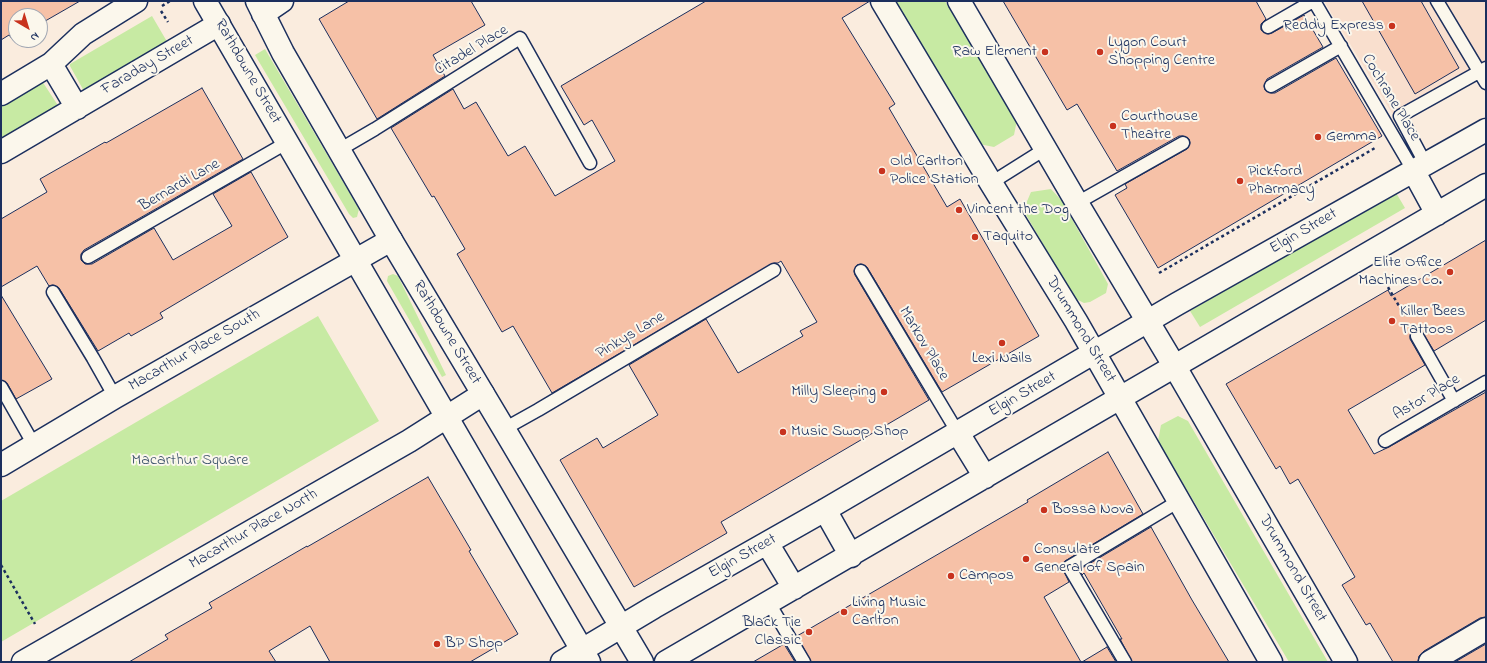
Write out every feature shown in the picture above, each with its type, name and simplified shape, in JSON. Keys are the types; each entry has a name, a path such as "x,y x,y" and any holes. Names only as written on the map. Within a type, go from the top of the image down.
{"main road":[{"path":"1,94 51,64 83,34 136,1"},
{"name":"Rathdowne Street","path":"205,1 586,656"},
{"path":"219,24 226,1"},
{"path":"260,7 282,1"},
{"name":"Drummond Street","path":"882,1 1076,321 1271,662"},
{"name":"Drummond Street","path":"959,1 1175,367 1346,662"},
{"name":"Rathdowne Street","path":"260,7 283,53 391,240 642,662"},
{"name":"Faraday Street","path":"1,152 219,24"},
{"path":"51,64 77,108"},
{"name":"Elgin Street","path":"562,662 586,656 621,627 654,607 958,433 1094,354 1147,321 1419,166 1486,130"},
{"path":"1419,166 1437,214"},
{"path":"666,662 851,556 1486,185"},
{"name":"Macarthur Place South","path":"1,465 115,397 391,240"},
{"name":"Macarthur Place North","path":"23,662 409,441 483,394"},
{"path":"958,433 985,477"},
{"path":"825,510 851,556"},
{"path":"767,543 794,588"},
{"path":"1430,662 1486,629"}],"lane":[{"path":"1268,27 1313,1"},
{"name":"Cochrane Place","path":"1313,1 1394,137 1419,166"},
{"path":"1437,1 1483,69 1486,83"},
{"name":"Citadel Place","path":"339,150 520,38 590,163"},
{"path":"1271,86 1341,46"},
{"path":"1419,166 1400,116 1483,69"},
{"name":"Bernardi Lane","path":"88,257 288,142"},
{"path":"1077,203 1183,143"},
{"path":"991,183 1045,149"},
{"name":"Pinkys Lane","path":"504,429 774,270"},
{"name":"Markov Place","path":"861,271 958,433"},
{"path":"53,292 94,358 115,397"},
{"path":"1417,336 1454,401"},
{"name":"Astor Place","path":"1385,441 1486,382"},
{"path":"1,387 34,445"},
{"path":"1125,662 1069,567 1180,501"},
{"path":"769,603 804,662"}],"path":[{"path":"1159,273 1394,137"},
{"path":"1385,282 1394,297"},
{"path":"1,565 48,647"}],"shaded area":[{"path":"1324,1 1432,1 1436,8 1449,1 1486,1 1486,75 1399,125"}],"green space":[{"path":"893,1 945,1 1017,120 1014,135 994,147 979,144"},
{"path":"152,16 169,45 85,93 70,64"},
{"path":"265,49 359,209 357,217 353,218 349,214 255,55"},
{"path":"42,81 59,107 1,143 1,105"},
{"path":"1051,189 1062,201 1108,284 1106,293 1090,302 1084,303 1074,298 1025,213 1025,206 1031,192"},
{"path":"1395,191 1405,208 1200,327 1190,311"},
{"path":"393,274 398,276 446,375 442,377 387,281 388,276"},
{"name":"Macarthur Square","path":"318,316 379,421 1,642 1,501"},
{"path":"1178,416 1188,421 1328,662 1289,662 1158,441 1161,425"}],"building":[{"path":"1,1 80,1 48,19 48,8 8,8 8,36 1,40"},
{"path":"349,1 471,1 485,25 433,55 445,76 377,119 319,19"},
{"path":"706,1 870,1 842,18 895,104 889,108 947,207 960,199 1039,336 942,392 867,267 861,264 857,265 854,271 855,275 929,400 721,522 727,533 634,587 560,460 597,438 603,448 658,415 629,365 706,319 738,373 803,336 800,331 817,322 781,261 774,263 552,393 513,326 502,332 457,254 465,249 434,196 432,197 391,128 453,89 464,109 476,102 508,156 525,146 555,196 615,161 592,120 584,125 561,86"},
{"path":"1003,1 1256,1 1266,19 1261,24 1261,30 1268,34 1304,15 1323,47 1267,79 1264,86 1265,90 1275,93 1336,58 1382,136 1158,268 1115,195 1127,188 1125,184 1187,149 1190,143 1189,139 1179,136 1117,171 1077,104 1067,110"},
{"path":"1362,1 1421,1 1459,68 1415,94"},
{"path":"202,88 243,159 84,250 81,254 81,260 85,264 92,264 154,228 173,260 232,226 213,194 251,172 288,237 160,313 163,318 131,336 129,333 98,351 59,288 53,285 49,286 37,266 1,287 1,219 47,192 40,179"},
{"path":"1486,240 1486,320 1434,351 1421,330 1413,330 1410,339 1425,365 1348,410 1374,454 1486,392 1486,617 1480,618 1424,651 1419,656 1418,662 1393,662 1370,623 1366,625 1342,585 1355,577 1298,479 1290,484 1280,466 1276,469 1226,384 1388,290 1391,296"},
{"path":"1,295 52,379 16,399 7,383 1,380"},
{"path":"1108,452 1143,514 1065,561 1062,567 1069,582 1044,597 1081,662 811,662 797,636 1028,502 1027,500"},
{"path":"428,477 471,550 469,551 518,634 470,662 330,662 310,626 269,651 276,662 129,662 168,639 165,635 212,608 209,603"},
{"path":"1151,527 1229,662 1132,662 1120,639 1122,639 1084,573 1082,575 1079,570"},
{"path":"784,644 795,662 753,662"},
{"path":"1486,644 1486,662 1455,662"},
{"path":"1107,647 1116,662 1082,662"}],"place":[{"name":"Reddy Express","path":"1392,26"},
{"name":"Raw Element","path":"1045,52"},
{"name":"Lygon Court Shopping Centre","path":"1100,52"},
{"name":"Courthouse Theatre","path":"1113,126"},
{"name":"Gemma","path":"1318,137"},
{"name":"Old Carlton Police Station","path":"882,171"},
{"name":"Pickford Pharmacy","path":"1240,181"},
{"name":"Vincent the Dog","path":"959,210"},
{"name":"Taquito","path":"975,237"},
{"name":"Elite Office Machines Co.","path":"1450,272"},
{"name":"Killer Bees Tattoos","path":"1392,321"},
{"name":"Lexi Nails","path":"1002,343"},
{"name":"Milly Sleeping","path":"884,392"},
{"name":"Music Swop Shop","path":"783,432"},
{"name":"Bossa Nova","path":"1044,510"},
{"name":"Consulate General of Spain","path":"1026,559"},
{"name":"Campos","path":"951,576"},
{"name":"Living Music Carlton","path":"844,612"},
{"name":"Black Tie Classic","path":"809,632"},
{"name":"BP Shop","path":"437,644"}]}
